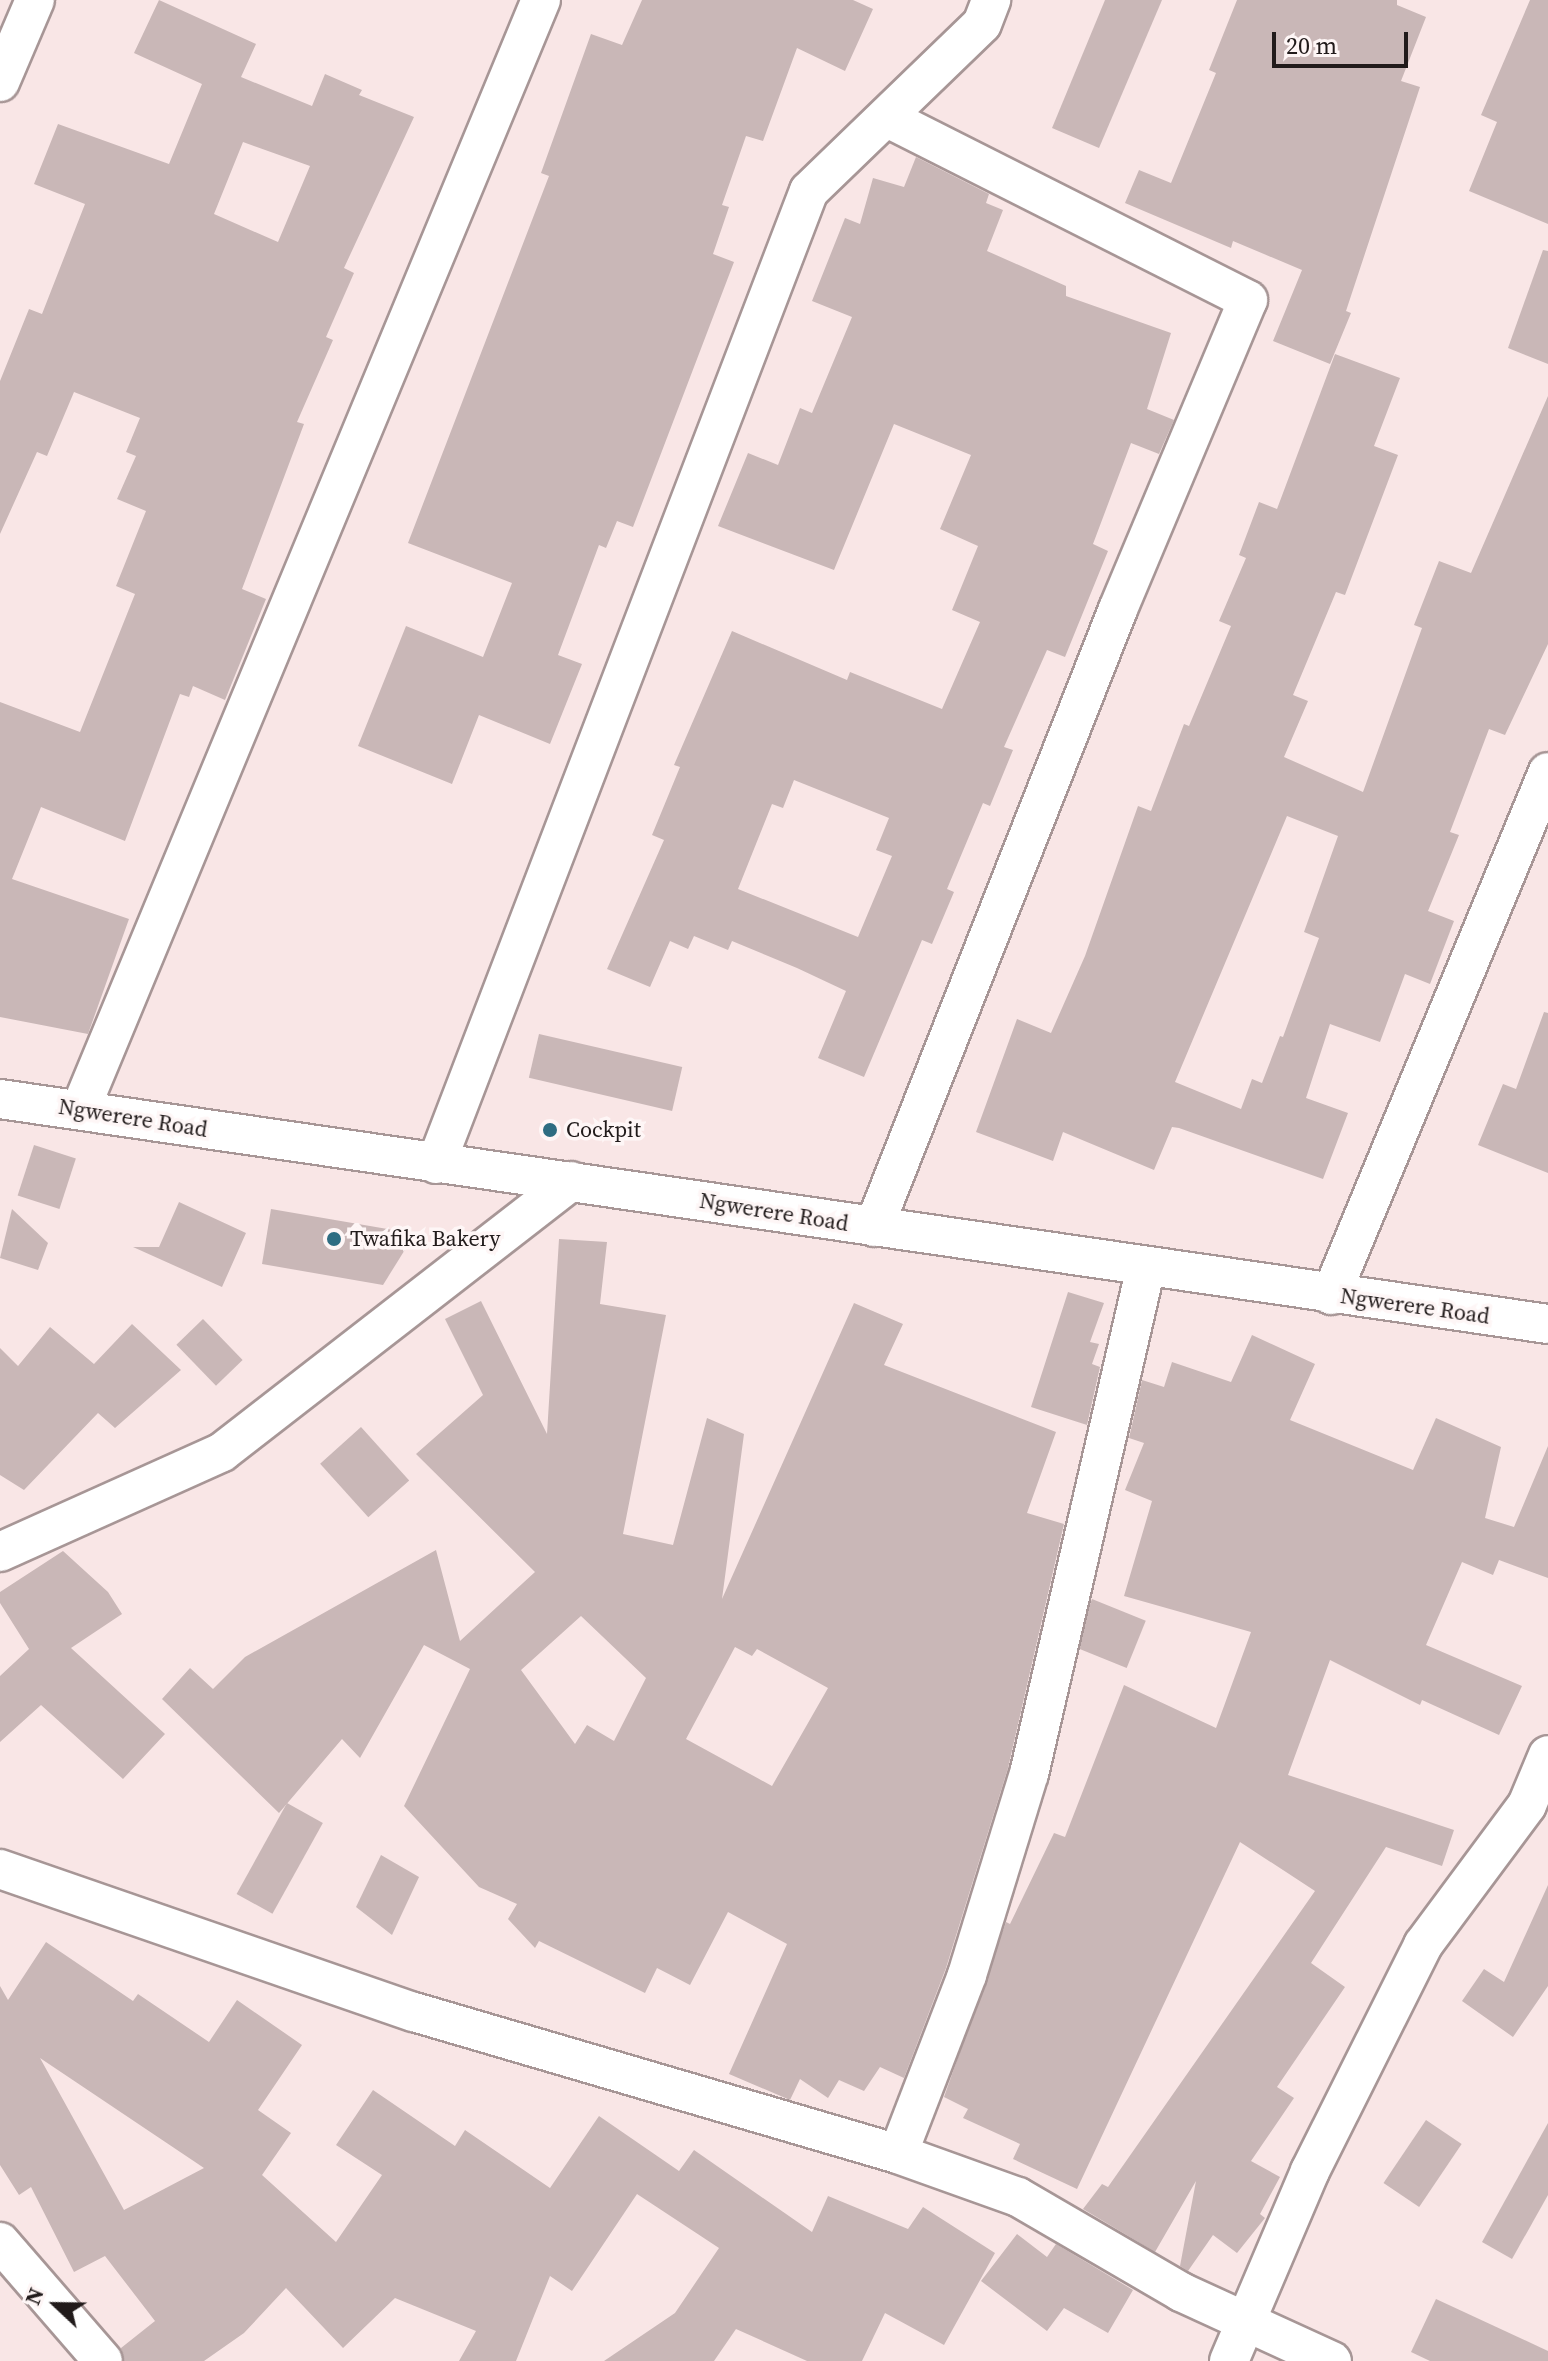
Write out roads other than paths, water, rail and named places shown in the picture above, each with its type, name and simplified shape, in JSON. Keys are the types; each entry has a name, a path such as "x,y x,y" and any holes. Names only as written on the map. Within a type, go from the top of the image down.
{"street":[{"path":"0,82 35,0"},
{"path":"80,1110 541,0"},
{"path":"436,1164 809,191 889,119 982,24 991,0"},
{"path":"874,1227 1118,609 1248,300 889,119"},
{"path":"1331,1295 1548,772"},
{"name":"Ngwerere Road","path":"0,1099 1331,1295 1548,1324"},
{"path":"0,1552 222,1452 571,1181"},
{"path":"898,2154 967,1975 1029,1774 1146,1267"},
{"path":"1229,2361 1242,2321 1423,1945 1527,1805 1548,1755"},
{"path":"0,1869 414,2012 898,2154 1018,2197 1242,2321 1332,2361"},
{"path":"0,2242 103,2361"}],"place":[{"name":"Cockpit","path":"550,1130"},
{"name":"Twafika Bakery","path":"334,1239"}]}
